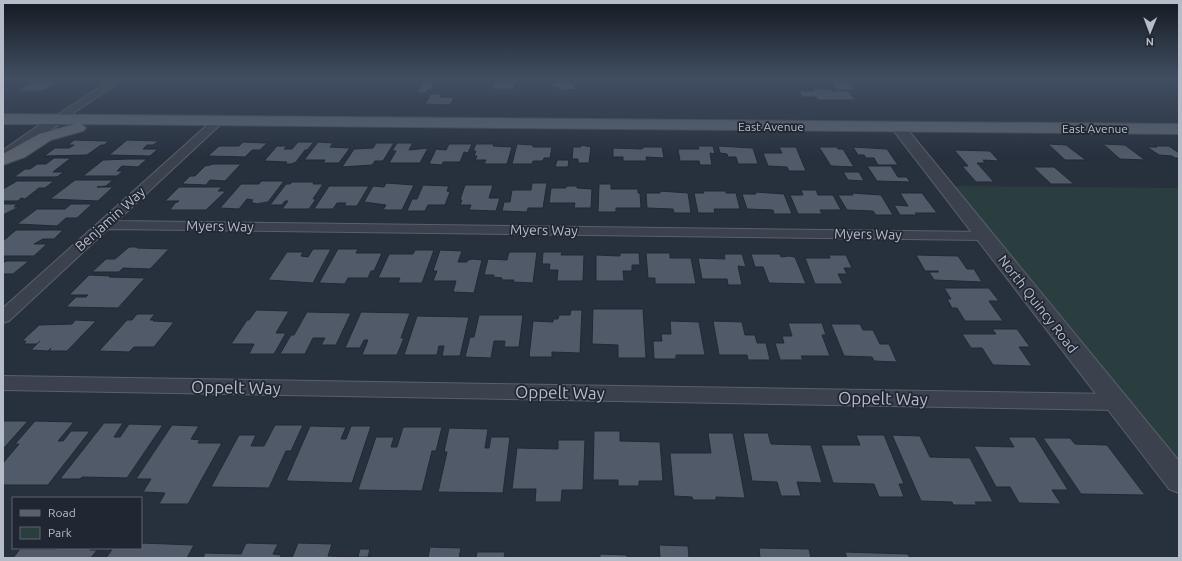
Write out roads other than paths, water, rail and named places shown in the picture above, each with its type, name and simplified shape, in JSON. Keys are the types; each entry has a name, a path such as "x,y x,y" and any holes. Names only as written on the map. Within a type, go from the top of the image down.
{"main road":[{"name":"East Avenue","path":"3,119 1179,129"},
{"path":"3,159 19,153 45,137 72,129 93,127 151,127 192,121"}],"street":[{"path":"3,159 78,105"},
{"name":"Benjamin Way","path":"3,317 218,121"},
{"name":"North Quincy Road","path":"898,127 1179,481"},
{"name":"Myers Way","path":"104,225 984,236"},
{"name":"Oppelt Way","path":"3,383 1116,402"}]}
